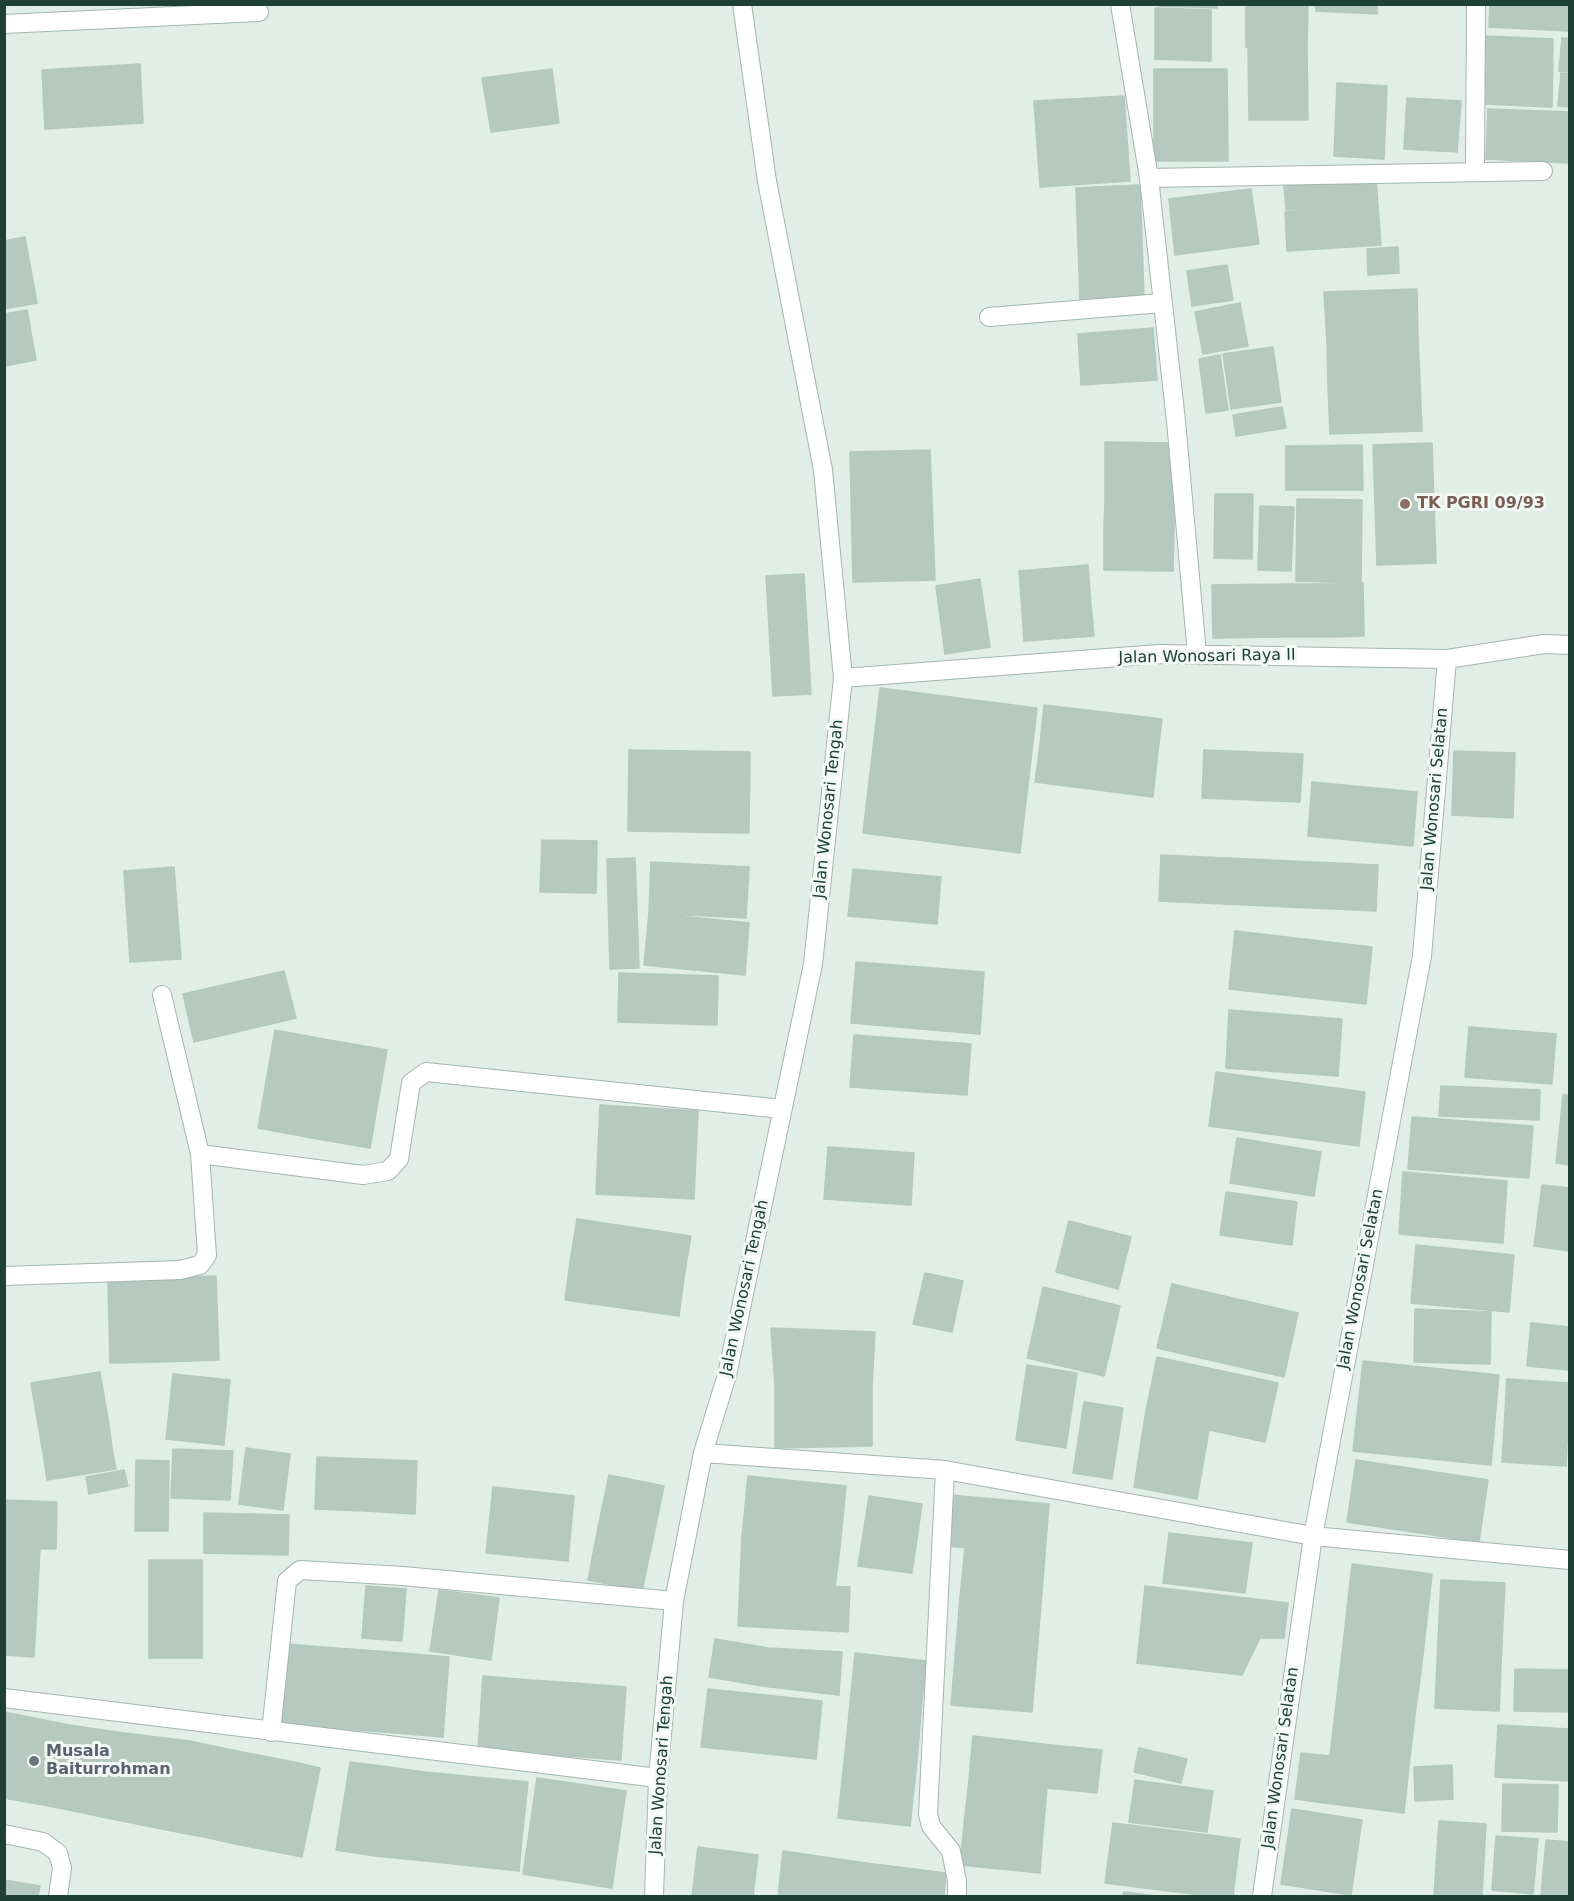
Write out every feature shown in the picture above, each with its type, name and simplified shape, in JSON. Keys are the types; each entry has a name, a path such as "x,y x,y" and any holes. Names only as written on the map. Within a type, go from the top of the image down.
{"street":[{"name":"Jalan Wonosari Tengah","path":"654,1896 658,1778 669,1677 674,1601 703,1454 727,1375 813,964 843,678 823,470 767,181 742,4"},
{"path":"1120,4 1149,178 1197,654"},
{"path":"1475,172 1476,4"},
{"path":"4,24 259,12"},
{"path":"1149,178 1543,171"},
{"path":"989,317 1162,303"},
{"name":"Jalan Wonosari Raya II","path":"843,678 1159,654 1447,659 1544,644 1569,645"},
{"name":"Jalan Wonosari Selatan","path":"1262,1896 1312,1536 1422,956 1447,659"},
{"path":"4,1276 180,1270 200,1265 207,1255 200,1154 162,995"},
{"path":"200,1154 363,1175 388,1171 399,1159 411,1083 426,1072 782,1109"},
{"path":"703,1454 945,1470 1312,1536 1569,1560"},
{"path":"945,1470 928,1814 931,1826 951,1851 957,1881 957,1896"},
{"path":"271,1732 287,1581 300,1570 403,1576 674,1601"},
{"path":"4,1698 658,1778"},
{"path":"4,1834 43,1842 58,1853 62,1868 58,1896"}],"building":[{"path":"1159,4 1217,4 1217,8 1159,6"},
{"path":"1246,4 1308,4 1307,48 1246,47"},
{"path":"1316,4 1377,4 1377,14 1316,11"},
{"path":"1490,4 1570,4 1570,31 1489,27"},
{"path":"1155,8 1211,10 1211,61 1155,59"},
{"path":"1486,36 1553,39 1552,107 1483,104"},
{"path":"1562,38 1570,38 1570,72 1559,71"},
{"path":"1248,48 1307,48 1308,120 1249,120"},
{"path":"140,64 143,123 45,129 42,70"},
{"path":"552,69 559,123 491,132 482,78"},
{"path":"1154,69 1227,69 1228,161 1154,161"},
{"path":"1561,73 1570,74 1570,107 1558,106"},
{"path":"1337,83 1387,86 1384,159 1334,156"},
{"path":"1124,96 1130,181 1040,187 1034,101"},
{"path":"1407,98 1461,101 1457,152 1404,149"},
{"path":"1488,109 1570,112 1570,163 1486,159"},
{"path":"1376,179 1378,206 1286,210 1284,183"},
{"path":"1140,185 1144,297 1080,300 1076,188"},
{"path":"1251,189 1259,244 1175,255 1169,199"},
{"path":"1378,206 1381,245 1287,251 1285,212"},
{"path":"25,237 37,303 4,309 4,241"},
{"path":"1398,247 1399,273 1368,275 1367,249"},
{"path":"1227,265 1233,300 1192,306 1187,271"},
{"path":"1417,289 1418,339 1327,342 1324,292"},
{"path":"1240,303 1248,346 1203,354 1195,312"},
{"path":"27,310 36,360 4,366 4,314"},
{"path":"1153,328 1157,380 1081,385 1078,334"},
{"path":"1418,339 1420,383 1328,387 1327,342"},
{"path":"1273,347 1281,402 1231,409 1223,354"},
{"path":"1220,355 1228,410 1206,413 1199,359"},
{"path":"1420,383 1422,431 1330,434 1328,387"},
{"path":"1282,407 1286,428 1236,436 1233,415"},
{"path":"1105,442 1176,443 1174,505 1105,504"},
{"name":"TK PGRI 09/93","path":"1432,443 1436,563 1377,565 1373,445"},
{"path":"1362,445 1363,490 1286,490 1286,446"},
{"path":"930,450 935,580 853,582 850,452"},
{"path":"1215,494 1253,494 1252,559 1214,558"},
{"path":"1297,499 1362,500 1361,583 1296,581"},
{"path":"1105,504 1174,505 1174,527 1104,526"},
{"path":"1260,506 1294,507 1291,571 1258,570"},
{"path":"1104,526 1174,527 1173,571 1104,570"},
{"path":"1088,565 1091,605 1022,611 1019,571"},
{"path":"804,574 811,694 773,696 766,576"},
{"path":"980,579 990,647 945,654 936,586"},
{"path":"1363,583 1364,636 1329,637 1329,584"},
{"path":"1282,584 1329,584 1329,637 1283,637"},
{"path":"1282,584 1283,637 1213,638 1212,585"},
{"path":"1091,605 1094,636 1024,641 1022,611"},
{"path":"880,688 1037,708 1020,853 863,833"},
{"path":"1044,705 1162,719 1157,759 1040,745"},
{"path":"1040,745 1157,759 1153,797 1035,782"},
{"path":"629,750 750,752 749,833 628,831"},
{"path":"1204,750 1303,754 1300,802 1202,798"},
{"path":"1454,751 1515,753 1513,818 1452,815"},
{"path":"1312,782 1417,792 1413,846 1308,836"},
{"path":"542,840 597,841 596,893 540,892"},
{"path":"1161,855 1378,865 1376,911 1159,901"},
{"path":"635,858 639,968 610,969 607,859"},
{"path":"651,862 749,867 746,918 649,913"},
{"path":"174,867 181,959 130,962 124,871"},
{"path":"853,869 941,877 937,924 848,916"},
{"path":"649,913 749,923 745,975 644,965"},
{"path":"1235,931 1372,947 1366,1004 1229,989"},
{"path":"856,962 984,972 980,1034 851,1023"},
{"path":"284,971 296,1018 194,1042 183,994"},
{"path":"619,973 718,976 717,1025 618,1022"},
{"path":"1229,1010 1342,1019 1338,1076 1226,1068"},
{"path":"1469,1027 1556,1034 1552,1084 1465,1077"},
{"path":"275,1030 329,1040 312,1138 258,1128"},
{"path":"854,1035 971,1044 967,1095 850,1087"},
{"path":"329,1040 387,1050 370,1148 312,1138"},
{"path":"1216,1072 1365,1092 1359,1146 1209,1126"},
{"path":"1441,1086 1540,1090 1539,1120 1439,1116"},
{"path":"1563,1095 1570,1095 1570,1165 1556,1163"},
{"path":"600,1105 698,1111 694,1199 596,1194"},
{"path":"1412,1117 1533,1126 1529,1178 1408,1169"},
{"path":"1237,1138 1321,1152 1314,1196 1230,1183"},
{"path":"828,1147 914,1153 911,1205 824,1199"},
{"path":"1403,1172 1507,1181 1503,1243 1399,1234"},
{"path":"1542,1185 1570,1188 1570,1251 1534,1246"},
{"path":"1226,1192 1297,1202 1292,1245 1220,1235"},
{"path":"577,1219 691,1236 684,1278 570,1262"},
{"path":"1069,1221 1131,1237 1118,1289 1056,1272"},
{"path":"1416,1245 1514,1255 1509,1312 1411,1303"},
{"path":"570,1262 684,1278 679,1316 565,1300"},
{"path":"925,1273 963,1281 952,1332 913,1324"},
{"path":"216,1276 219,1360 160,1362 157,1278"},
{"path":"157,1278 160,1362 110,1363 108,1279"},
{"path":"1172,1284 1298,1313 1284,1377 1157,1348"},
{"path":"1043,1287 1120,1306 1109,1355 1032,1337"},
{"path":"1415,1309 1491,1312 1490,1364 1414,1362"},
{"path":"1531,1323 1570,1327 1570,1370 1527,1366"},
{"path":"771,1328 875,1332 872,1385 775,1386"},
{"path":"1032,1337 1109,1355 1104,1376 1027,1358"},
{"path":"1157,1357 1278,1383 1265,1442 1145,1416"},
{"path":"1363,1361 1499,1375 1491,1465 1353,1451"},
{"path":"1027,1365 1077,1373 1066,1448 1016,1440"},
{"path":"100,1372 109,1425 40,1436 31,1383"},
{"path":"173,1374 230,1380 224,1445 166,1439"},
{"path":"1507,1379 1570,1383 1566,1466 1502,1462"},
{"path":"872,1385 872,1446 775,1448 775,1386"},
{"path":"1084,1402 1123,1408 1112,1479 1073,1473"},
{"path":"1145,1416 1209,1430 1197,1499 1134,1487"},
{"path":"109,1425 112,1448 44,1459 40,1436"},
{"path":"112,1448 116,1469 47,1480 44,1459"},
{"path":"246,1448 290,1454 283,1510 239,1504"},
{"path":"173,1449 203,1450 200,1499 171,1498"},
{"path":"203,1450 233,1451 230,1500 200,1499"},
{"path":"317,1457 367,1459 365,1511 315,1509"},
{"path":"367,1459 417,1461 415,1514 365,1511"},
{"path":"136,1460 169,1461 168,1531 135,1531"},
{"path":"1356,1460 1488,1480 1479,1542 1347,1522"},
{"path":"124,1470 128,1486 89,1494 86,1477"},
{"path":"609,1475 664,1486 653,1539 598,1528"},
{"path":"748,1476 846,1486 840,1548 742,1537"},
{"path":"493,1487 574,1496 568,1561 486,1553"},
{"path":"950,1495 1049,1504 1045,1554 945,1546"},
{"path":"869,1496 922,1504 912,1573 858,1566"},
{"path":"4,1500 57,1502 56,1549 40,1549 34,1657 4,1655"},
{"path":"204,1513 289,1515 288,1555 204,1553"},
{"path":"598,1528 653,1539 642,1591 588,1580"},
{"path":"1169,1533 1252,1543 1245,1593 1163,1583"},
{"path":"742,1537 840,1548 835,1587 740,1582"},
{"path":"965,1548 1045,1554 1041,1605 960,1597"},
{"path":"149,1560 202,1560 202,1658 149,1658"},
{"path":"1352,1564 1432,1574 1426,1628 1346,1618"},
{"path":"1441,1580 1505,1583 1503,1622 1439,1619"},
{"path":"740,1582 850,1587 848,1632 738,1626"},
{"path":"366,1586 406,1589 402,1641 362,1638"},
{"path":"1145,1586 1288,1603 1284,1638 1260,1638 1242,1675 1137,1663"},
{"path":"439,1590 499,1598 491,1660 430,1651"},
{"path":"960,1597 1041,1605 1036,1665 955,1658"},
{"path":"1346,1618 1426,1628 1421,1672 1341,1662"},
{"path":"1439,1619 1503,1622 1499,1711 1435,1708"},
{"path":"715,1639 768,1648 762,1686 709,1677"},
{"path":"287,1644 322,1647 316,1727 281,1724"},
{"path":"322,1647 377,1651 371,1731 316,1727"},
{"path":"768,1648 842,1652 839,1695 762,1686"},
{"path":"377,1651 449,1657 443,1737 371,1731"},
{"path":"855,1653 926,1661 922,1701 851,1694"},
{"path":"955,1658 1036,1665 1032,1712 951,1705"},
{"path":"1341,1662 1421,1672 1415,1715 1336,1705"},
{"path":"1515,1669 1570,1670 1570,1712 1514,1711"},
{"path":"483,1676 530,1680 525,1753 478,1749"},
{"path":"530,1680 561,1682 555,1755 525,1753"},
{"path":"561,1682 626,1687 621,1760 555,1755"},
{"path":"708,1689 822,1701 816,1759 701,1747"},
{"path":"851,1694 922,1701 917,1761 845,1753"},
{"path":"1336,1705 1415,1715 1409,1766 1330,1756"},
{"name":"Musala Baiturrohman","path":"4,1712 69,1725 54,1807 4,1798"},
{"path":"69,1725 124,1733 107,1818 54,1807"},
{"path":"1498,1725 1570,1729 1570,1781 1495,1777"},
{"path":"124,1733 190,1741 172,1831 107,1818"},
{"path":"973,1736 1052,1745 1047,1788 969,1780"},
{"path":"190,1741 227,1749 209,1838 172,1831"},
{"path":"1052,1745 1102,1750 1097,1793 1047,1788"},
{"path":"1139,1748 1187,1759 1181,1783 1134,1772"},
{"path":"227,1749 258,1755 240,1845 209,1838"},
{"path":"845,1753 917,1761 910,1826 838,1818"},
{"path":"1301,1753 1330,1756 1324,1803 1295,1799"},
{"path":"258,1755 294,1762 277,1852 240,1845"},
{"path":"1330,1756 1409,1766 1404,1813 1324,1803"},
{"path":"294,1762 320,1768 302,1857 277,1852"},
{"path":"350,1762 389,1767 375,1856 336,1850"},
{"path":"1452,1765 1453,1799 1415,1801 1414,1767"},
{"path":"389,1767 424,1772 416,1860 375,1856"},
{"path":"424,1772 528,1782 522,1839 419,1829"},
{"path":"537,1778 626,1791 612,1888 523,1874"},
{"path":"969,1780 1047,1788 1043,1832 964,1824"},
{"path":"1135,1780 1213,1791 1207,1832 1129,1822"},
{"path":"1503,1784 1558,1785 1557,1832 1502,1831"},
{"path":"1292,1809 1362,1820 1351,1895 1281,1884"},
{"path":"1439,1821 1486,1824 1482,1896 1434,1896"},
{"path":"1113,1823 1240,1839 1233,1896 1209,1896 1105,1883"},
{"path":"964,1824 1043,1832 1040,1873 960,1865"},
{"path":"419,1829 522,1839 519,1871 416,1860"},
{"path":"1496,1836 1538,1839 1533,1894 1492,1890"},
{"path":"1546,1840 1570,1842 1570,1896 1541,1896"},
{"path":"698,1847 758,1855 753,1896 692,1896"},
{"path":"783,1851 866,1863 862,1896 778,1896"},
{"path":"866,1863 946,1873 944,1896 862,1896"},
{"path":"4,1880 40,1886 38,1896 4,1896"},
{"path":"1124,1892 1156,1896 1123,1896"}],"place":[{"name":"TK PGRI 09/93","path":"1405,504"},
{"name":"Musala Baiturrohman","path":"34,1761"}]}
